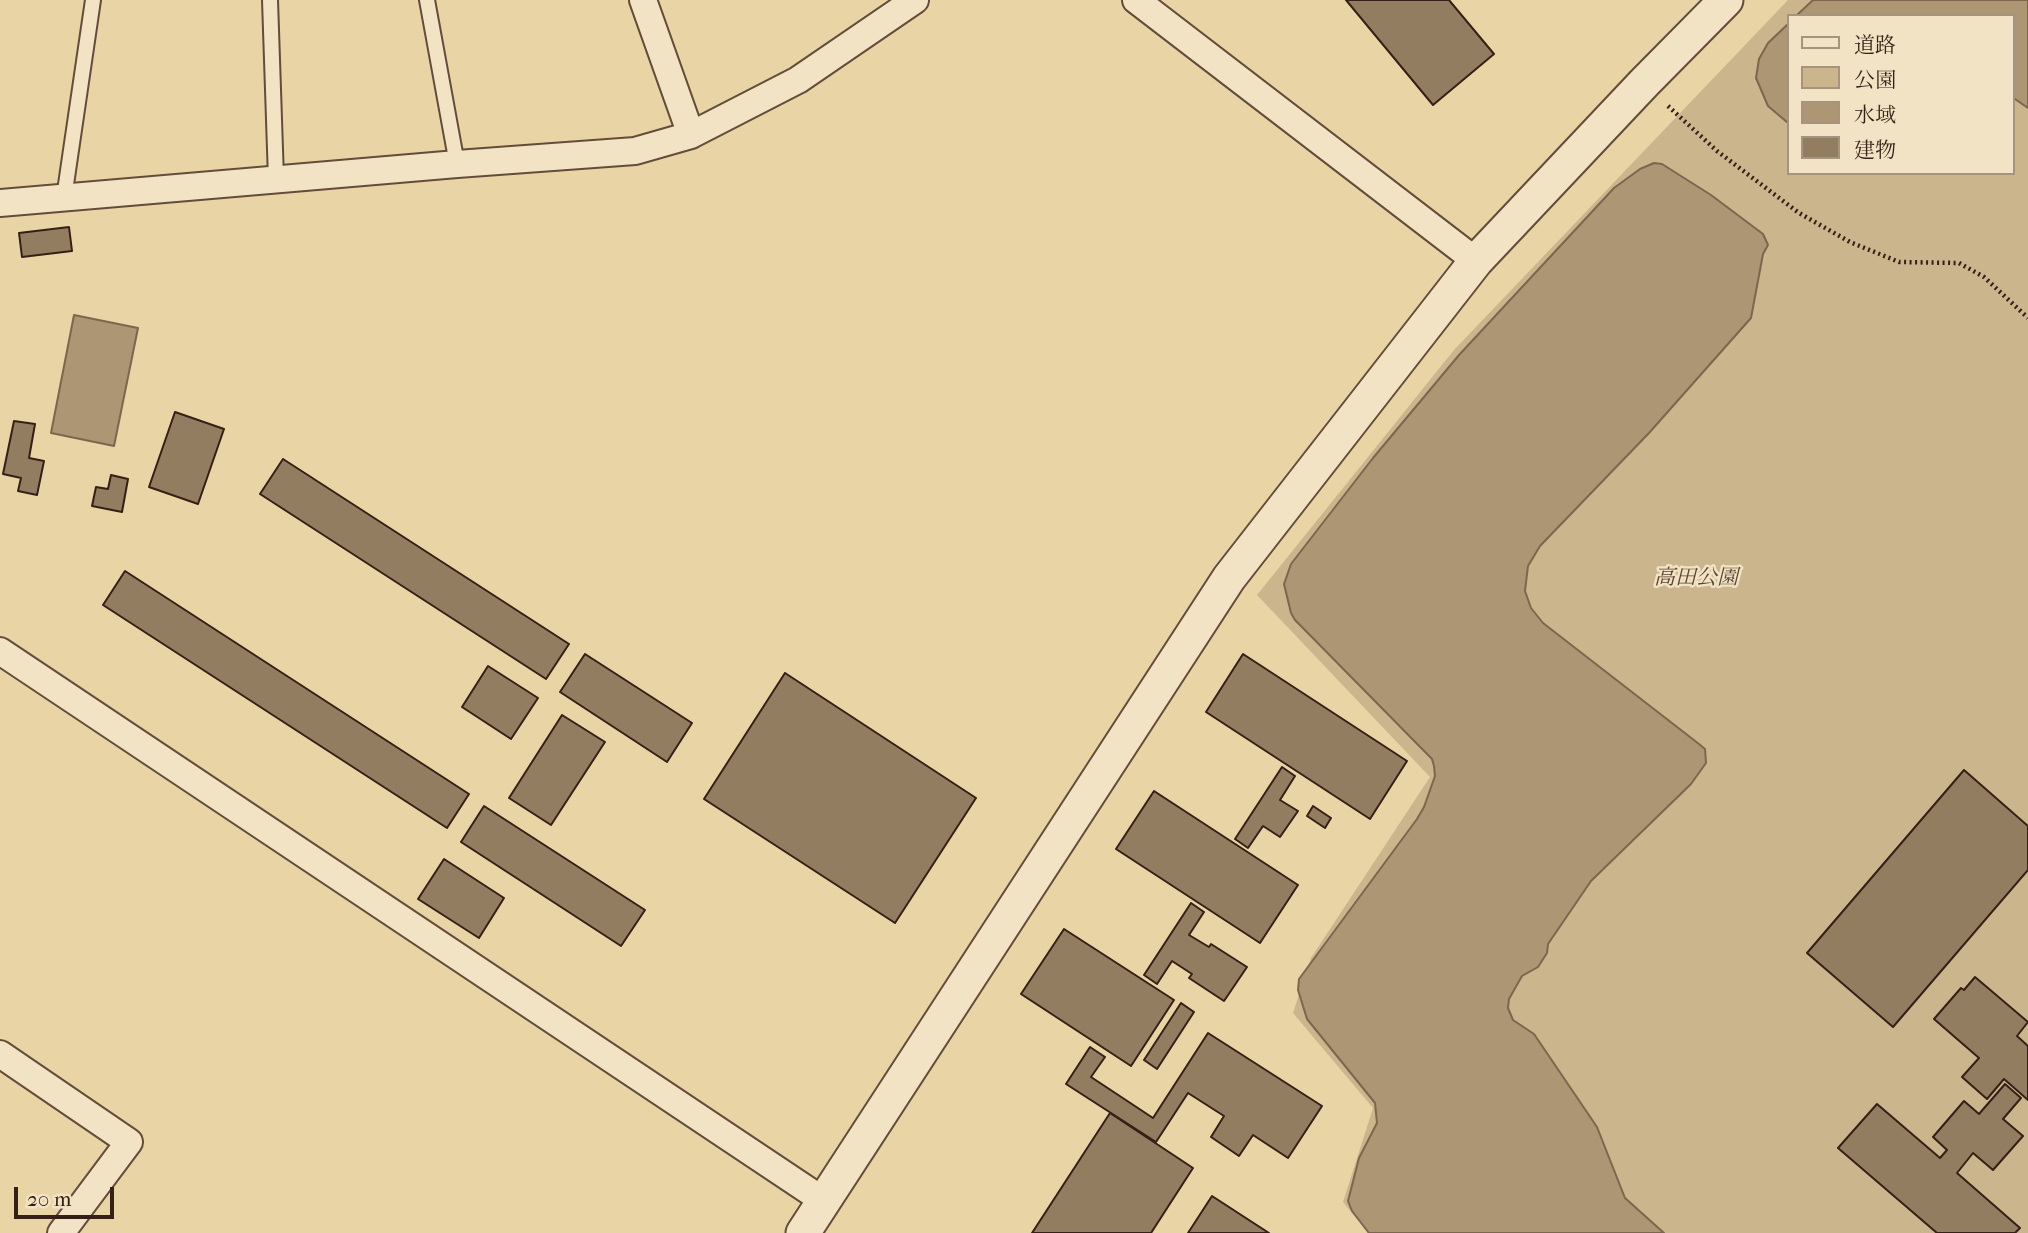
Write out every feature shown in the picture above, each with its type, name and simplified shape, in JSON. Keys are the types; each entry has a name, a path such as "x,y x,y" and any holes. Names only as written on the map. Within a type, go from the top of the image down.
{"street":[{"path":"643,0 691,135"},
{"path":"0,203 635,151 691,135 798,80 915,0"},
{"path":"1136,0 1476,261"},
{"path":"803,1233 1229,578 1476,261 1726,0"},
{"path":"0,651 824,1201"},
{"path":"0,1054 130,1142 61,1233"}],"lane":[{"path":"64,198 93,0"},
{"path":"270,0 276,179"},
{"path":"427,0 457,164"}],"path":[{"path":"1644,83 1717,151 1799,213 1850,242 1899,262 1959,263 1984,277 2028,318"}],"green space":[{"name":"高田公園","path":"1788,0 2028,0 2028,1233 1368,1233 1343,1202 1373,1108 1293,1013 1311,958 1430,777 1257,595 1454,350"}],"water":[{"path":"1813,0 2028,0 2028,108 2014,98 2014,14 1798,14"},
{"path":"1786,26 1786,121 1768,106 1756,78 1759,59 1768,43"},
{"path":"1654,163 1662,164 1711,195 1763,234 1768,245 1763,254 1751,318 1649,433 1540,546 1528,566 1525,591 1531,608 1543,623 1705,749 1706,763 1691,784 1591,881 1548,944 1547,953 1538,967 1522,976 1509,999 1508,1008 1513,1020 1534,1034 1597,1127 1625,1198 1664,1233 1369,1233 1352,1211 1348,1201 1359,1158 1377,1123 1375,1103 1307,1019 1298,990 1299,979 1417,819 1435,776 1434,766 1432,759 1295,620 1284,584 1291,564 1373,458 1459,355 1614,188 1640,169"},
{"path":"74,315 138,328 114,446 51,433"}],"building":[{"path":"1346,0 1449,0 1494,54 1433,105"},
{"path":"69,227 72,251 22,257 19,233"},
{"path":"175,412 224,429 198,504 149,487"},
{"path":"14,421 35,424 29,458 44,461 37,495 18,491 21,478 3,474"},
{"path":"283,459 569,644 546,679 260,494"},
{"path":"111,475 128,479 122,512 92,506 96,487 108,489"},
{"path":"125,571 469,794 447,828 103,605"},
{"path":"585,654 692,723 667,762 560,692"},
{"path":"1243,654 1407,761 1370,819 1206,712"},
{"path":"488,666 538,698 511,739 462,707"},
{"path":"785,673 976,798 895,923 704,799"},
{"path":"562,715 605,742 551,825 509,798"},
{"path":"1282,767 1295,776 1280,800 1298,811 1280,837 1263,826 1248,848 1235,839"},
{"path":"1964,770 2028,826 2028,870 1893,1027 1807,953"},
{"path":"1154,791 1298,885 1260,943 1116,849"},
{"path":"484,806 645,910 621,946 461,842"},
{"path":"1313,806 1331,818 1325,828 1307,816"},
{"path":"444,859 504,898 479,938 418,899"},
{"path":"1191,903 1204,912 1189,935 1209,947 1211,944 1247,967 1224,1001 1189,978 1192,974 1172,961 1157,984 1144,975"},
{"path":"1064,929 1174,1000 1131,1066 1021,994"},
{"path":"1975,977 2028,1022 2017,1036 2028,1046 2028,1100 2004,1079 1987,1099 1962,1077 1979,1058 1934,1019 1961,988 1964,990"},
{"path":"1181,1003 1194,1012 1157,1069 1144,1060"},
{"path":"1208,1033 1322,1106 1288,1158 1253,1135 1239,1156 1211,1137 1224,1116 1188,1093 1156,1142 1066,1084 1090,1047 1105,1057 1091,1077 1153,1118"},
{"path":"2005,1084 2021,1098 2003,1119 2023,1136 1993,1170 1973,1153 1957,1173 2020,1228 2015,1233 1937,1233 1838,1148 1877,1104 1940,1158 1947,1150 1933,1137 1964,1101 1979,1114"},
{"path":"1110,1113 1193,1168 1151,1233 1032,1233"},
{"path":"1212,1196 1269,1233 1188,1233"}]}
